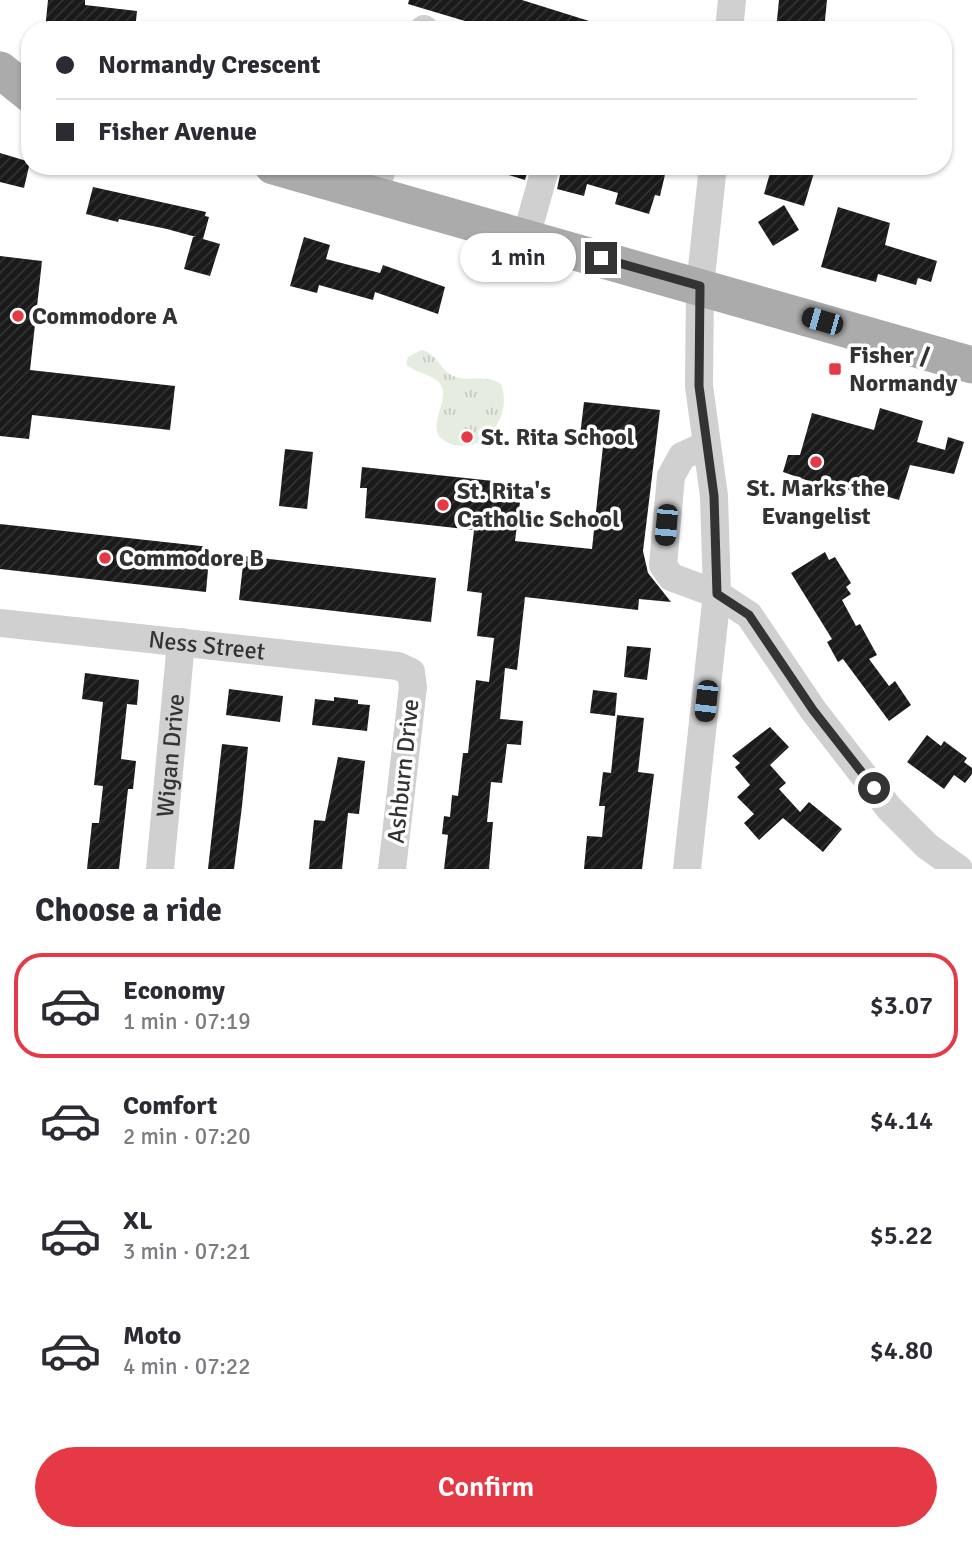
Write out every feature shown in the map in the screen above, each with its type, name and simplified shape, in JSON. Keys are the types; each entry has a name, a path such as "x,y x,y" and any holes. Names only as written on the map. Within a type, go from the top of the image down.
{"main road":[{"path":"0,70 21,86"},
{"path":"0,91 21,97"},
{"path":"340,175 378,180 526,237 972,365"}],"street":[{"path":"730,21 732,0"},
{"path":"526,237 543,175"},
{"path":"687,869 717,594 714,496 699,386 700,286 712,175"},
{"path":"706,445 682,456 671,476 663,565 671,577 717,594 749,615 813,710 889,808 928,846 959,869"},
{"name":"Ness Street","path":"0,623 398,666 411,672"},
{"name":"Wigan Drive","path":"160,869 181,642"},
{"name":"Ashburn Drive","path":"392,869 413,687 411,672"}],"green space":[{"path":"421,350 432,355 451,375 489,379 501,384 503,410 491,433 482,441 458,445 440,437 437,425 443,397 441,385 406,364 408,357"}],"building":[{"path":"48,0 85,0 85,5 137,11 136,21 46,21"},
{"path":"409,0 522,0 589,21 465,21 408,4"},
{"path":"779,0 827,0 825,21 777,21"},
{"path":"0,153 21,159 21,175 27,175 24,188 0,182"},
{"path":"508,175 526,175 525,180"},
{"path":"560,175 665,175 660,196 655,195 649,214 615,204 618,193 587,184 584,196 557,189"},
{"path":"769,175 813,175 804,206 764,194"},
{"path":"93,187 206,212 205,216 209,217 203,239 220,244 210,276 184,269 193,237 196,237 86,214"},
{"path":"784,205 799,230 773,246 758,222"},
{"path":"838,207 890,223 885,245 937,261 931,282 918,278 916,285 878,274 876,282 821,267"},
{"path":"304,237 330,245 326,259 380,273 383,265 445,287 438,314 375,292 373,300 319,285 317,293 290,286"},
{"name":"Commodore A","path":"0,256 42,261 30,370 175,386 170,430 32,415 29,439 0,436"},
{"name":"St. Rita's Catholic School","path":"584,402 660,410 643,551 648,573 671,602 639,599 638,610 525,597 517,670 505,668 500,719 523,721 521,745 507,744 502,783 491,782 487,822 493,822 489,869 444,869 448,835 442,834 444,816 450,817 452,795 458,796 463,753 468,753 476,680 489,682 494,638 477,636 482,593 467,591 474,530 365,518 367,488 360,488 362,467 512,483 510,501 520,502 515,541 592,549 603,446 579,444"},
{"name":"St. Marks the Evangelist","path":"880,408 923,421 917,442 945,450 948,437 964,442 954,474 910,465 899,500 851,486 849,491 835,490 783,472 788,455 800,455 812,413 874,430"},
{"path":"285,449 313,452 307,509 279,506"},
{"name":"Commodore B","path":"0,524 210,547 206,592 0,569"},
{"path":"825,552 829,560 835,557 851,583 846,587 851,594 842,600 856,626 860,624 877,655 869,659 889,686 895,681 911,705 889,721 843,659 838,662 827,642 832,639 791,573"},
{"path":"244,556 436,578 431,622 239,600"},
{"path":"627,646 651,648 647,680 624,677"},
{"path":"85,673 139,680 137,705 127,704 121,759 136,761 133,789 128,789 119,869 87,869 92,823 99,823 103,786 94,785 103,702 82,699"},
{"path":"229,689 283,696 280,722 226,715"},
{"path":"593,690 617,693 615,716 590,713"},
{"path":"334,697 358,700 358,704 370,705 367,731 312,725 315,699 334,701"},
{"path":"617,715 644,718 638,772 654,774 642,869 584,869 587,836 602,837 605,806 599,806 603,772 611,773"},
{"path":"770,727 789,747 770,765 786,783 779,789 800,812 809,802 842,829 823,852 783,818 759,840 744,823 754,814 737,797 750,785 735,767 740,763 732,756"},
{"path":"927,735 941,746 944,741 967,758 964,762 972,768 972,774 965,783 954,775 944,789 907,762"},
{"path":"222,744 248,747 242,806 234,869 208,869"},
{"path":"338,757 365,761 359,814 348,813 342,869 309,869 314,820 325,821"}],"place":[{"name":"Commodore A","path":"18,316"},
{"name":"Fisher / Normandy","path":"835,369"},
{"name":"St. Rita School","path":"467,437"},
{"name":"St. Marks the Evangelist","path":"816,462"},
{"name":"St. Rita's Catholic School","path":"443,505"},
{"name":"Commodore B","path":"105,558"}],"route":[{"path":"601,258 700,286 699,386 714,496 717,594 749,615 813,710 874,788"}]}
